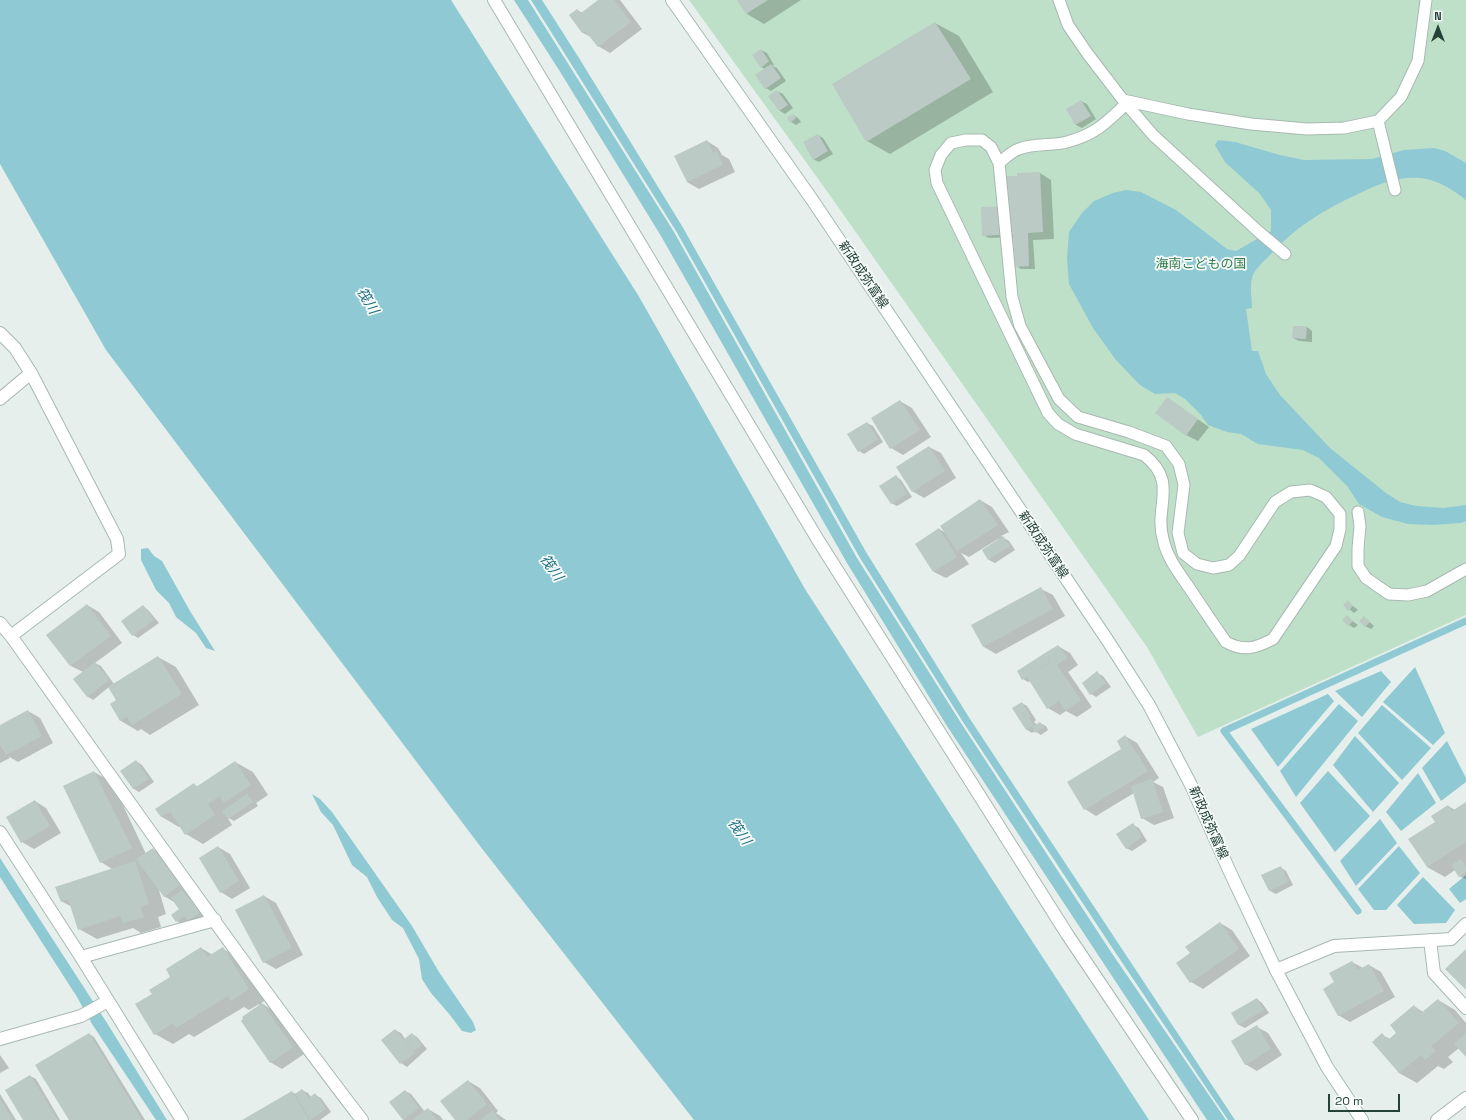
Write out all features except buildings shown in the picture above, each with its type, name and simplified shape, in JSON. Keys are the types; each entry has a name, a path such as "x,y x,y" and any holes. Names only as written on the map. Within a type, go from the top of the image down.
{"street":[{"path":"494,0 818,540 1067,934 1192,1120"},
{"name":"新政成弥富線","path":"672,0 814,201 1099,628 1149,706 1191,785 1276,970 1327,1067 1362,1120"},
{"path":"0,333 14,348 31,373 117,539 119,554 11,636"},
{"path":"0,398 31,373"},
{"path":"0,623 11,636 215,920 362,1120"},
{"path":"0,832 81,957 105,1003 182,1120"},
{"path":"81,957 215,920"},
{"path":"1276,970 1334,946 1451,939 1466,924"},
{"path":"1430,940 1434,973 1466,1008"},
{"path":"0,1039 81,1016 105,1003"},
{"path":"1437,1120 1466,1098"}],"lane":[{"path":"1059,0 1068,25 1087,53 1124,102 1153,135 1285,254"},
{"path":"1124,102 1251,124 1307,129 1344,128 1378,121 1402,97 1418,61 1426,0"},
{"path":"998,163 1018,149 1066,142 1091,133 1103,126 1124,102"},
{"path":"1378,121 1395,190"},
{"path":"966,140 982,140 991,147 998,163 1012,297 1020,326 1059,399 1078,417 1129,432 1166,446 1179,464 1184,485 1178,533 1183,553 1197,564 1213,568 1229,565 1239,556 1275,502 1291,492 1310,490 1326,497 1340,514 1340,529 1336,546 1273,639 1260,646 1236,648 1226,642 1168,556 1160,530 1164,489 1160,474 1152,461 1144,455 1075,434 1058,424 1048,413 937,183 935,170 941,155 951,143 966,140"},
{"path":"1358,512 1360,526 1358,566 1366,578 1389,594 1408,595 1427,592 1466,569"}],"green space":[{"name":"海南こどもの国","path":"689,0 1466,0 1466,615 1198,737 1147,647 829,194"}],"water":[{"name":"筏川","path":"0,0 451,0 638,295 805,589 1149,1120 694,1120 480,846 106,350 0,164"},
{"path":"514,0 528,0 674,232 857,558 961,723 1111,952 1226,1120 1207,1120 947,726 847,563 661,236"},
{"path":"531,0 542,0 682,226 866,552 970,719 1235,1120 1228,1120 963,722 860,558 676,231"},
{"path":"1218,140 1235,142 1280,155 1304,160 1372,159 1404,150 1434,148 1445,151 1466,163 1466,200 1439,183 1420,178 1403,178 1371,188 1332,207 1299,228 1288,237 1256,270 1251,283 1252,308 1246,309 1252,351 1258,351 1266,374 1280,395 1330,448 1386,493 1400,502 1416,506 1443,508 1466,505 1466,521 1461,523 1433,525 1408,524 1382,517 1359,504 1347,486 1319,458 1303,450 1258,444 1241,434 1227,432 1208,425 1201,415 1185,399 1175,393 1155,394 1140,385 1116,360 1093,328 1069,284 1067,258 1069,232 1082,213 1094,201 1113,193 1126,190 1141,192 1176,210 1227,249 1236,251 1271,231 1271,210 1260,194 1225,162 1215,145"},
{"path":"148,548 154,556 162,561 190,611 215,651 206,648 196,633 176,617 169,603 156,590 141,560 141,549"},
{"path":"1415,667 1445,733 1433,745 1383,702"},
{"path":"1381,671 1391,682 1362,717 1335,691"},
{"path":"1328,694 1334,701 1278,767 1251,729"},
{"path":"1339,704 1358,721 1296,797 1280,771"},
{"path":"1382,705 1431,748 1402,780 1358,733"},
{"path":"1355,736 1399,783 1373,812 1333,765"},
{"path":"1447,741 1466,778 1466,782 1441,801 1422,768"},
{"path":"1328,771 1370,816 1335,852 1300,803"},
{"path":"1418,773 1436,803 1401,831 1386,812"},
{"path":"312,794 320,799 332,812 412,926 439,972 473,1022 476,1030 471,1033 462,1031 431,993 422,979 419,959 403,928 392,920 377,897 367,877 352,865 333,825 321,812"},
{"path":"1380,819 1397,843 1356,886 1340,861"},
{"path":"1399,846 1420,873 1386,910 1374,910 1358,889"},
{"path":"0,858 107,1023 167,1120 156,1120 92,1024 77,997 0,877"},
{"path":"1466,875 1466,899 1460,903 1449,889"},
{"path":"1423,877 1455,910 1446,923 1414,924 1397,905"}],"waterway":[{"path":"1358,911 1224,731 1466,621"}]}
